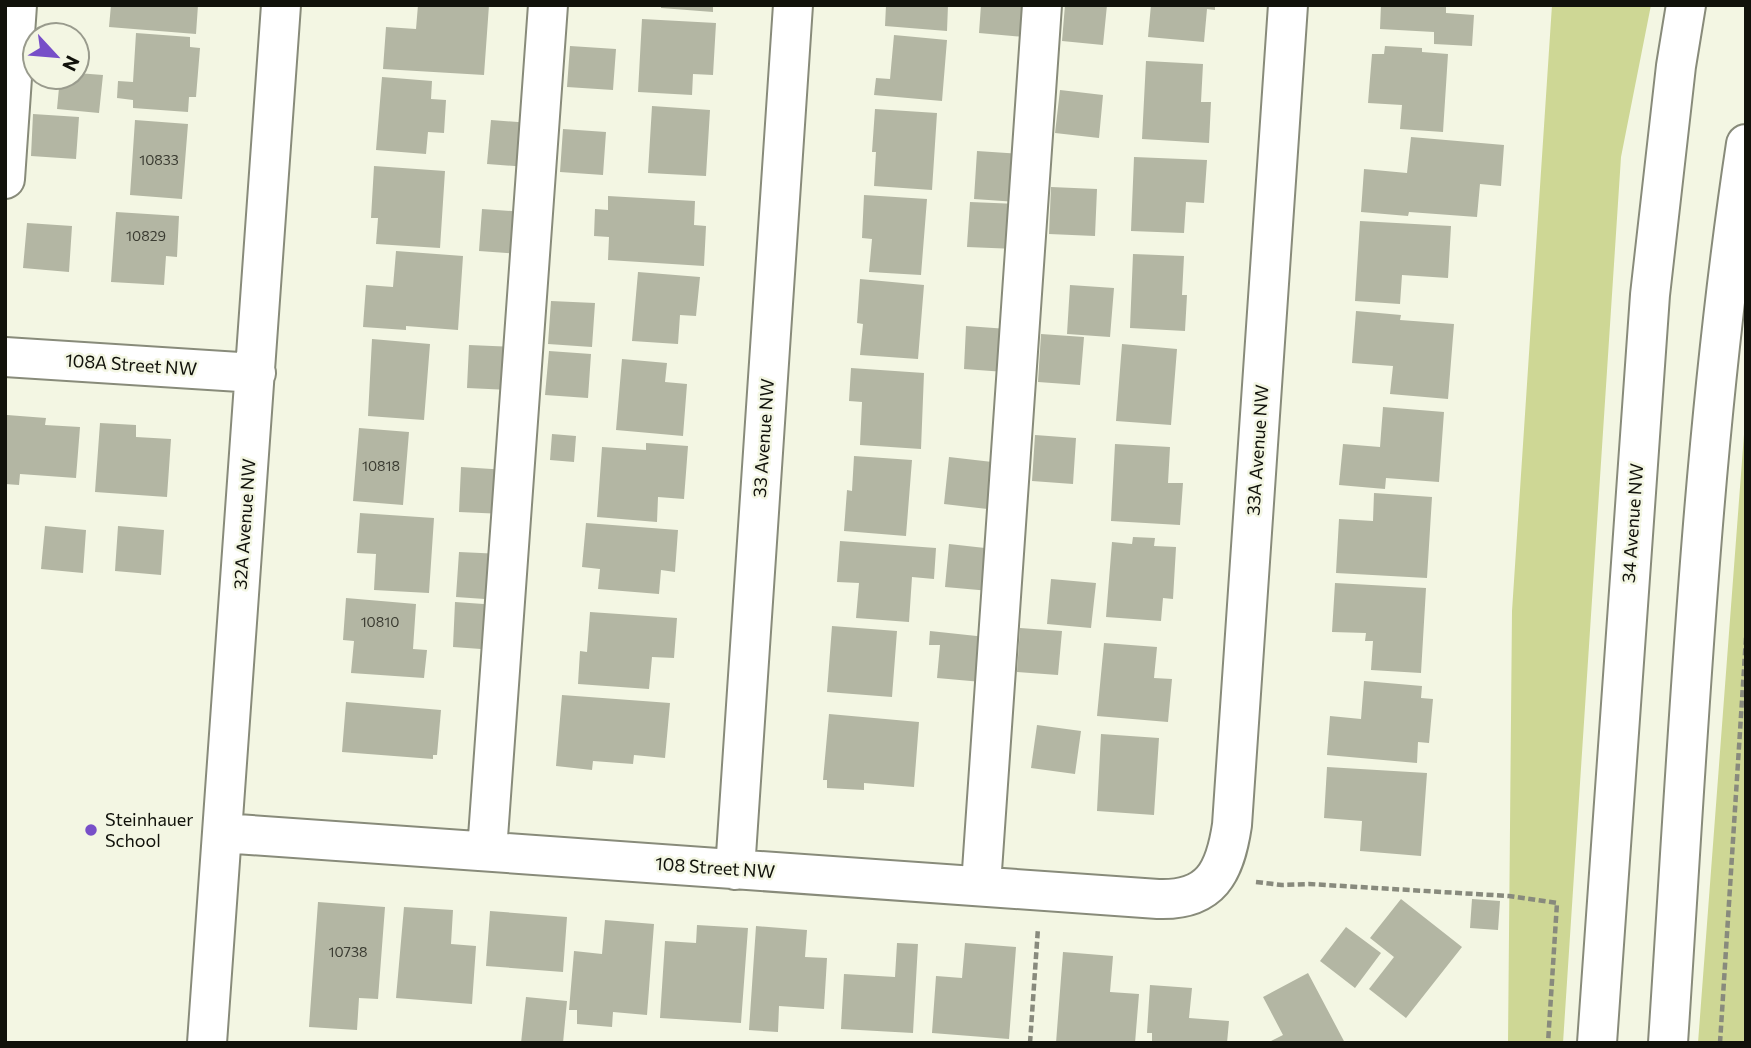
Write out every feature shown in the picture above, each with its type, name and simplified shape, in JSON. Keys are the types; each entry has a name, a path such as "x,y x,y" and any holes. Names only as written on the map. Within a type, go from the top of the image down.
{"street":[{"path":"5,179 17,5"},
{"name":"32A Avenue NW","path":"207,1043 281,5"},
{"path":"487,852 548,5"},
{"name":"33 Avenue NW","path":"735,870 793,5"},
{"path":"981,885 1042,5"},
{"name":"33A Avenue NW","path":"1211,882 1228,850 1233,825 1288,5"},
{"name":"34 Avenue NW","path":"1597,1043 1650,295 1676,66 1686,5"},
{"path":"1668,1043 1708,464 1746,144"},
{"name":"108A Street NW","path":"5,357 256,373"},
{"name":"108 Street NW","path":"222,833 1175,900 1191,896 1211,882"}],"path":[{"path":"1720,1043 1746,638"},
{"path":"1211,882 1310,884 1510,896 1558,903 1548,1043"},
{"path":"1030,1043 1040,889"}],"green space":[{"path":"1552,5 1651,5 1621,157 1563,1043 1508,1043 1512,611"},
{"path":"1746,408 1746,1043 1698,1043"}],"building":[{"path":"111,5 198,5 196,34 109,27"},
{"path":"418,5 489,5 484,75 383,69 386,27 416,29"},
{"path":"661,5 713,5 713,12 661,8"},
{"path":"886,5 948,5 947,31 885,26"},
{"path":"981,5 1039,5 1036,38 979,33"},
{"path":"1065,5 1107,5 1103,45 1062,41"},
{"path":"1151,5 1215,5 1215,10 1207,9 1204,42 1148,37"},
{"path":"1381,5 1446,5 1446,13 1474,15 1472,46 1434,44 1434,32 1380,29"},
{"path":"642,19 716,23 713,75 693,74 692,95 638,92"},
{"path":"136,33 190,37 190,47 200,48 196,97 189,97 188,112 133,108 133,100 117,98 118,81 133,82"},
{"path":"894,35 947,40 942,101 874,95 876,78 890,79"},
{"path":"570,46 616,49 613,90 567,87"},
{"path":"1385,46 1422,48 1422,52 1448,54 1443,132 1400,129 1402,105 1368,103 1372,54 1384,54"},
{"path":"1146,61 1203,64 1201,102 1211,102 1209,143 1142,139"},
{"path":"91,74 103,75 99,113 57,109 59,91 91,91"},
{"path":"382,77 432,81 431,99 446,100 444,133 428,132 426,154 376,150"},
{"path":"1060,90 1103,95 1099,138 1055,133"},
{"path":"652,106 710,110 706,176 648,173"},
{"path":"875,109 937,113 932,190 874,186 876,152 872,152"},
{"path":"33,114 79,117 76,159 31,156"},
{"path":"135,120 188,124 182,199 130,195"},
{"path":"491,120 531,123 528,167 487,164"},
{"path":"563,129 606,132 603,175 560,172"},
{"path":"1411,137 1504,145 1501,186 1480,184 1477,217 1361,212 1364,169 1407,173"},
{"path":"977,151 1021,154 1017,202 974,199"},
{"path":"1134,157 1207,160 1204,203 1186,202 1184,233 1131,231"},
{"path":"374,166 445,171 440,248 376,244 378,218 371,218"},
{"path":"1051,187 1097,189 1095,236 1049,234"},
{"path":"864,195 927,199 921,275 869,272 872,239 862,238"},
{"path":"608,196 695,201 694,225 706,226 704,266 608,260 609,237 594,236 595,209 608,210"},
{"path":"970,202 1019,204 1016,249 967,247"},
{"path":"482,209 524,212 521,254 479,251"},
{"path":"116,212 179,216 177,257 166,256 164,285 111,282"},
{"path":"1360,221 1451,226 1448,278 1402,275 1400,304 1355,301"},
{"path":"27,223 72,226 69,272 23,268"},
{"path":"396,251 463,256 458,330 406,326 406,330 363,327 366,285 393,287"},
{"path":"1133,254 1184,256 1182,295 1187,295 1185,331 1130,328"},
{"path":"638,272 700,277 696,316 680,315 678,344 632,341"},
{"path":"860,279 924,285 918,359 860,355 863,324 857,323"},
{"path":"1070,285 1114,288 1110,337 1067,334"},
{"path":"551,301 595,303 592,347 548,344"},
{"path":"1356,311 1401,315 1400,320 1454,324 1448,399 1390,394 1393,366 1352,363"},
{"path":"966,326 1008,329 1005,372 964,369"},
{"path":"1041,334 1084,337 1080,385 1038,382"},
{"path":"372,339 430,344 424,420 368,416"},
{"path":"1122,344 1177,349 1171,425 1116,421"},
{"path":"469,345 514,347 511,390 467,388"},
{"path":"549,351 591,354 588,398 545,395"},
{"path":"622,359 667,363 665,382 687,384 683,436 616,430"},
{"path":"851,368 924,373 921,449 860,445 862,402 849,401"},
{"path":"1383,407 1444,412 1439,482 1386,478 1385,489 1339,485 1343,444 1380,447"},
{"path":"7,415 46,418 45,425 80,427 76,478 20,474 19,485 5,484"},
{"path":"100,423 136,425 136,437 171,439 167,497 95,492"},
{"path":"359,428 409,432 403,505 353,501"},
{"path":"552,434 576,436 574,462 550,460"},
{"path":"1035,435 1076,438 1073,484 1032,481"},
{"path":"646,443 688,446 684,499 658,497 657,522 597,517 602,447 646,450"},
{"path":"1115,444 1170,447 1168,483 1183,483 1180,525 1111,521"},
{"path":"854,456 912,460 906,536 844,531 847,490 852,491"},
{"path":"949,457 1001,463 996,510 944,504"},
{"path":"461,467 507,470 504,514 459,512"},
{"path":"1374,493 1432,497 1427,578 1336,573 1339,519 1373,521"},
{"path":"360,513 434,518 429,593 374,590 376,554 357,553"},
{"path":"586,523 678,530 675,572 661,570 659,594 598,589 600,569 582,567"},
{"path":"45,526 86,530 83,573 41,569"},
{"path":"118,526 164,530 161,575 115,571"},
{"path":"1133,537 1155,538 1154,546 1176,547 1173,599 1163,598 1161,621 1106,617 1112,542 1132,544"},
{"path":"840,541 936,548 934,579 912,577 909,622 856,618 859,583 837,582"},
{"path":"949,544 994,549 990,591 945,587"},
{"path":"459,552 502,554 499,600 456,597"},
{"path":"1051,579 1096,583 1091,628 1047,624"},
{"path":"1335,583 1426,588 1421,673 1371,670 1373,641 1365,641 1366,633 1332,632"},
{"path":"346,598 416,604 413,649 427,650 424,678 351,673 354,641 343,640"},
{"path":"455,602 498,605 495,650 453,647"},
{"path":"590,612 677,618 674,658 652,657 649,689 578,684 580,651 587,652"},
{"path":"832,626 897,631 892,697 827,692"},
{"path":"1020,628 1062,631 1058,675 1017,672"},
{"path":"930,631 986,637 982,682 937,678 940,645 929,645"},
{"path":"1104,643 1157,647 1154,678 1172,679 1168,722 1097,716"},
{"path":"1364,681 1422,686 1421,698 1433,699 1429,743 1418,742 1417,763 1327,755 1330,716 1361,719"},
{"path":"562,695 670,703 665,758 634,755 633,764 593,761 592,770 556,766"},
{"path":"346,702 441,710 437,755 433,755 433,759 342,752"},
{"path":"829,714 919,722 914,787 864,783 864,790 827,788 827,780 823,780"},
{"path":"1037,725 1081,731 1075,774 1031,768"},
{"path":"1101,734 1159,738 1154,815 1097,811"},
{"path":"1327,767 1427,773 1421,856 1360,851 1362,821 1324,818"},
{"path":"1401,899 1462,947 1406,1018 1369,989 1394,957 1370,938"},
{"path":"1472,899 1500,901 1498,930 1470,928"},
{"path":"318,902 385,907 378,999 359,998 357,1030 309,1027"},
{"path":"404,907 453,910 451,944 476,946 472,1004 396,998"},
{"path":"490,911 567,917 563,972 486,966"},
{"path":"605,920 654,924 647,1015 613,1012 612,1027 577,1024 577,1010 569,1010 574,951 602,954"},
{"path":"697,925 748,928 741,1023 660,1018 665,941 696,943"},
{"path":"756,926 807,930 805,957 827,958 824,1009 779,1006 778,1032 749,1030"},
{"path":"1346,927 1381,953 1355,988 1320,961"},
{"path":"897,943 918,944 913,1033 841,1029 844,974 895,977"},
{"path":"965,943 1016,947 1009,1039 932,1033 936,976 962,978"},
{"path":"1063,952 1113,956 1110,992 1139,994 1135,1043 1056,1043"},
{"path":"1308,973 1345,1043 1267,1043 1283,1035 1263,997"},
{"path":"1150,985 1192,988 1189,1018 1229,1021 1227,1043 1152,1043 1152,1033 1147,1033"},
{"path":"526,997 567,1001 563,1043 521,1043"}],"place":[{"name":"Steinhauer School","path":"91,830"}]}
